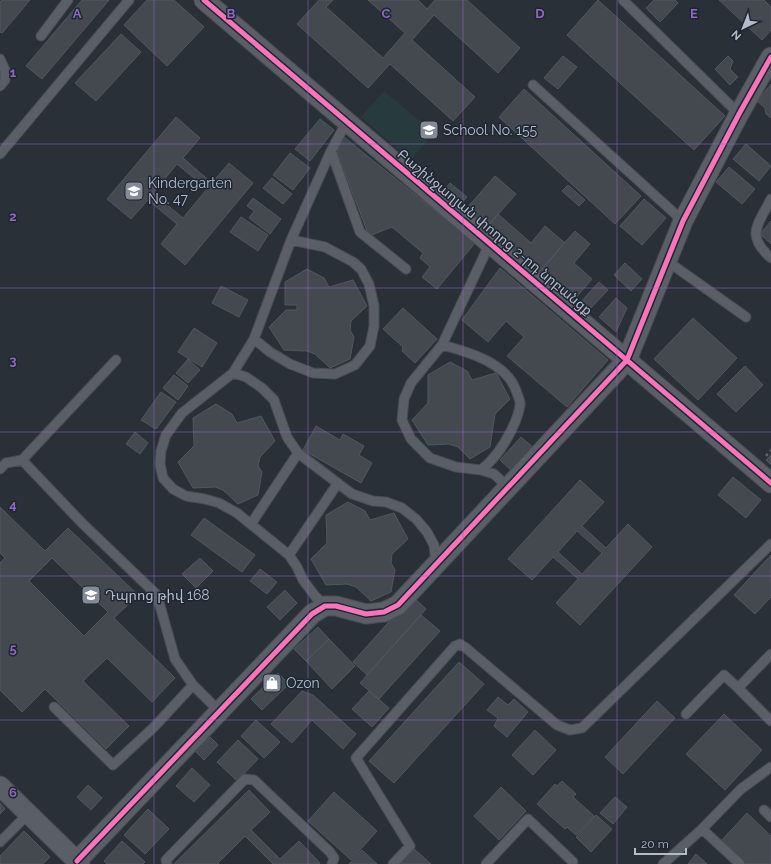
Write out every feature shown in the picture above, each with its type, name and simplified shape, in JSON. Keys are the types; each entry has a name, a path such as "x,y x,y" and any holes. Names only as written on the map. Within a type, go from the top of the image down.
{"street":[{"name":"Բաշինջաղյան փողոց 2-րդ նրբանցք","path":"204,0 771,483"},
{"path":"0,786 78,863 312,614 325,606 336,606 366,614 384,612 398,605 627,360 683,221 739,114 771,57"}],"lane":[{"path":"41,36 68,0"},
{"path":"0,154 129,0"},
{"path":"623,0 739,114"},
{"path":"0,59 5,70 5,80 0,86"},
{"path":"533,85 683,221"},
{"path":"325,606 303,580 289,555 237,512 219,503 206,499 186,496 173,489 163,478 160,464 161,451 166,435 182,414 233,373 254,339 291,240 331,151 347,121"},
{"path":"331,151 360,232 406,269"},
{"path":"771,199 757,228 755,239 762,250 771,258"},
{"path":"254,339 283,360 314,373 335,374 355,365 370,346 374,326 374,306 369,284 361,269 353,262 325,247 291,240"},
{"path":"490,243 442,346 410,383 404,399 402,420 411,439 430,458 456,467 481,470 494,474 508,487"},
{"path":"667,261 746,317"},
{"path":"442,346 467,352 502,370 515,387 517,393 520,404 516,420 504,446 494,459 481,470"},
{"path":"0,469 6,463 22,460 116,360"},
{"path":"233,373 246,377 262,388 274,400 287,437 298,453 352,494 373,501 386,502 402,508 416,519 427,532 434,545 436,564"},
{"path":"250,524 298,453"},
{"path":"22,460 82,523 157,595 175,659 193,685 214,706"},
{"path":"289,555 338,483"},
{"path":"393,864 410,846 356,758 455,646 460,644 466,648 557,725 570,730 582,728 771,544"},
{"path":"738,688 771,654"},
{"path":"686,714 724,675 771,721"},
{"path":"54,707 114,765 154,727 193,685"},
{"path":"663,864 702,829 741,789 771,767"},
{"path":"167,864 166,860 245,779 254,780 330,852 334,858 332,864"},
{"path":"0,842 28,814"},
{"path":"486,864 528,818 573,862"},
{"path":"702,829 740,864"}],"green space":[{"path":"384,91 434,133 411,160 361,117"}],"building":[{"path":"2,0 30,0 2,33 0,32 0,2"},
{"path":"82,0 109,0 42,79 26,66"},
{"path":"147,0 174,0 204,27 167,66 124,25"},
{"path":"319,0 333,0 326,7 383,58 405,33 368,0 418,0 427,9 435,0 467,0 520,48 498,73 434,15 412,40 475,97 453,121 390,64 368,88 297,24"},
{"path":"598,0 725,116 694,150 567,35"},
{"path":"654,0 675,0 678,3 660,22 646,8"},
{"path":"719,0 764,0 771,7 771,30 762,40"},
{"path":"121,34 141,52 96,101 75,83"},
{"path":"563,56 577,67 558,89 544,78"},
{"path":"728,56 733,61 730,69 738,77 730,85 715,69"},
{"path":"771,84 771,118 766,114 765,108 757,101"},
{"path":"524,89 641,196 615,224 499,117"},
{"name":"Kindergarten No. 47","path":"176,117 200,138 183,158 212,183 229,163 253,183 185,265 161,244 177,224 148,200 131,219 107,199","holes":["177,164 207,189 183,218 153,193"]},
{"path":"320,119 334,130 310,161 295,149"},
{"path":"344,137 475,243 437,289 422,277 430,267 420,258 423,253 392,227 369,236 337,152"},
{"path":"746,144 771,166 759,181 733,159"},
{"path":"290,153 310,168 293,190 273,175"},
{"path":"729,167 755,189 742,204 716,182"},
{"path":"495,176 516,194 487,227 466,209"},
{"path":"272,178 292,194 283,204 263,188"},
{"path":"450,183 467,197 461,204 444,190"},
{"path":"568,185 585,200 579,206 562,191"},
{"path":"253,198 281,219 270,234 249,218 254,211 247,206"},
{"path":"644,199 666,218 642,245 620,226"},
{"path":"498,214 531,243 545,226 565,243 539,272 487,227"},
{"path":"241,217 268,235 258,251 230,232"},
{"path":"771,221 771,244 760,234"},
{"path":"575,231 590,244 574,263 592,279 573,301 539,272"},
{"path":"625,263 642,279 631,291 614,275"},
{"path":"500,268 608,360 567,407 507,356 524,337 506,321 488,342 462,320"},
{"path":"307,269 324,278 329,287 353,280 367,306 351,321 350,330 354,337 350,359 330,368 315,354 307,351 284,350 269,327 286,310 297,310 297,305 285,305 285,282"},
{"path":"599,282 608,290 588,311 580,303"},
{"path":"221,286 248,300 239,317 212,303"},
{"path":"616,298 627,308 616,332 599,317"},
{"path":"403,308 437,339 415,363 402,351 403,347 383,329"},
{"path":"693,318 737,358 698,400 654,359"},
{"path":"194,328 217,343 202,367 178,352"},
{"path":"188,359 200,370 188,383 176,373"},
{"path":"450,362 467,371 472,380 496,373 510,399 495,414 490,447 470,459 458,447 449,444 428,445 412,420 428,403 428,375"},
{"path":"745,366 763,385 736,412 717,394"},
{"path":"174,375 188,386 178,400 163,388"},
{"path":"161,392 176,402 156,429 141,420"},
{"path":"216,404 232,414 237,423 261,416 275,441 260,457 258,466 262,472 258,495 238,504 223,490 215,487 193,488 178,462 194,446 193,418"},
{"path":"316,426 340,440 343,434 364,446 359,455 372,463 361,483 303,450"},
{"path":"135,432 148,443 140,454 126,444"},
{"path":"521,437 534,448 513,472 500,460"},
{"path":"771,455 771,465 766,460"},
{"path":"733,477 761,500 746,518 718,495"},
{"path":"580,480 604,502 582,526 606,548 628,524 652,547 580,625 556,603 578,579 553,557 532,580 508,559","holes":["577,531 602,553 582,574 558,552"]},
{"path":"348,502 365,511 370,520 394,513 408,539 392,554 391,563 395,570 391,592 371,601 356,587 347,584 326,585 311,559 327,543 326,515"},
{"path":"0,507 45,551 68,528 138,595 114,618 175,678 152,702 107,658 83,681 129,726 106,749 45,689 22,712 0,690 0,563 5,558 0,553","holes":["52,558 108,612 84,636 29,581"]},
{"path":"204,518 255,555 242,572 191,535"},
{"path":"771,555 771,597 755,614 734,595"},
{"path":"200,558 213,571 196,588 182,574"},
{"path":"260,569 277,582 267,594 250,581"},
{"path":"285,590 297,603 280,620 267,607"},
{"path":"412,596 426,609 367,675 353,662"},
{"path":"421,615 440,631 379,699 360,683"},
{"path":"318,627 329,639 306,661 294,649"},
{"path":"329,639 355,666 332,689 306,661"},
{"path":"459,662 484,684 394,783 369,761"},
{"path":"278,673 289,684 262,710 251,699"},
{"path":"302,691 313,695 356,734 343,749 312,720 292,743 271,724"},
{"path":"369,691 389,708 372,727 352,709"},
{"path":"498,697 508,705 514,699 528,712 507,737 494,726 498,718 487,710"},
{"path":"657,701 675,718 623,774 605,757"},
{"path":"724,714 762,750 725,790 686,754"},
{"path":"256,720 280,742 264,758 241,736"},
{"path":"535,730 556,750 533,775 512,755"},
{"path":"210,737 218,745 204,760 196,752"},
{"path":"238,740 258,759 237,781 217,762"},
{"path":"192,768 210,785 194,802 176,786"},
{"path":"562,781 576,794 573,797 594,816 576,835 567,827 565,829 537,804 555,784 557,786"},
{"path":"88,785 102,798 91,810 77,797"},
{"path":"501,787 526,811 499,840 474,816"},
{"path":"249,790 270,812 251,830 280,859 299,841 320,863 273,864 245,836 218,863 219,864 174,864"},
{"path":"334,792 377,831 351,860 308,821"},
{"path":"615,797 627,807 613,824 600,813"},
{"path":"0,803 5,809 0,814"},
{"path":"148,809 169,829 145,854 124,835"},
{"path":"747,813 771,836 771,864 745,864 721,841"},
{"path":"596,815 612,829 591,852 576,837"},
{"path":"24,831 50,857 43,864 0,864 0,856"},
{"path":"122,841 145,862 143,864 107,864 104,861"},
{"path":"413,848 431,864 399,864"},
{"path":"362,850 377,864 349,864"},
{"path":"696,854 707,864 688,864"}],"cycle path":[{"path":"204,0 771,483"},
{"path":"77,861 312,614 325,606 336,606 366,614 384,612 398,605 627,360 683,221 739,114 771,57"}],"place":[{"name":"School No. 155","path":"429,130"},
{"name":"Kindergarten No. 47","path":"134,191"},
{"name":"Դպրոց թիվ 168","path":"91,595"},
{"name":"Ozon","path":"272,683"}]}
